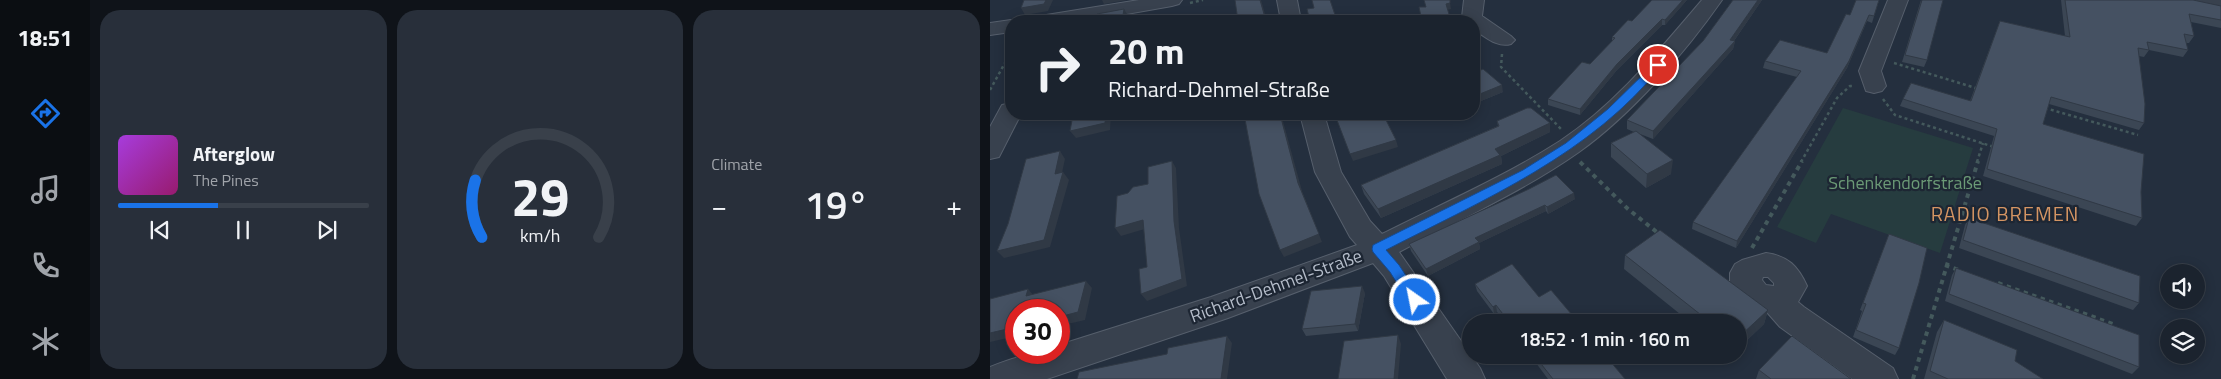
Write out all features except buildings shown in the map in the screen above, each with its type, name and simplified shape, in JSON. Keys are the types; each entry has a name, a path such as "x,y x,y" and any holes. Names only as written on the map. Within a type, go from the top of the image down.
{"street":[{"path":"1287,0 1290,15"},
{"path":"1472,15 1474,0"},
{"name":"Richard-Dehmel-Straße","path":"1000,379 1216,309 1378,249 1527,172 1587,134 1648,77 1712,0"},
{"path":"1874,86 1870,70 1898,0"},
{"path":"2191,0 2221,6"},
{"path":"1085,15 1159,1"},
{"path":"1480,22 1504,40"},
{"path":"990,29 1005,27"},
{"path":"990,151 1006,120"},
{"path":"1314,120 1328,172 1360,229 1395,268 1467,379"},
{"path":"1755,266 1746,273 1746,284 1757,296 1774,299 1792,317 1880,379"}],"path":[{"path":"1504,40 1501,68 1559,126 1580,162 1628,210 1662,236"},
{"path":"1874,58 1987,91"},
{"path":"990,90 1005,63"},
{"path":"1755,266 1752,246 1837,98 1850,86 1874,86 1895,115 2000,149"},
{"path":"2044,108 2138,135"},
{"path":"1913,379 1945,265 1983,143"},
{"path":"1945,265 1964,272"},
{"path":"1992,281 2113,324"}],"green space":[{"name":"Schenkendorfstraße","path":"1843,108 1973,148 1940,253 1831,214 1816,243 1777,227"}],"district":[{"name":"RADIO BREMEN","path":"2005,214"}],"route":[{"path":"1415,300 1395,268 1378,249 1527,172 1570,146 1587,134 1612,111 1658,65"}]}
